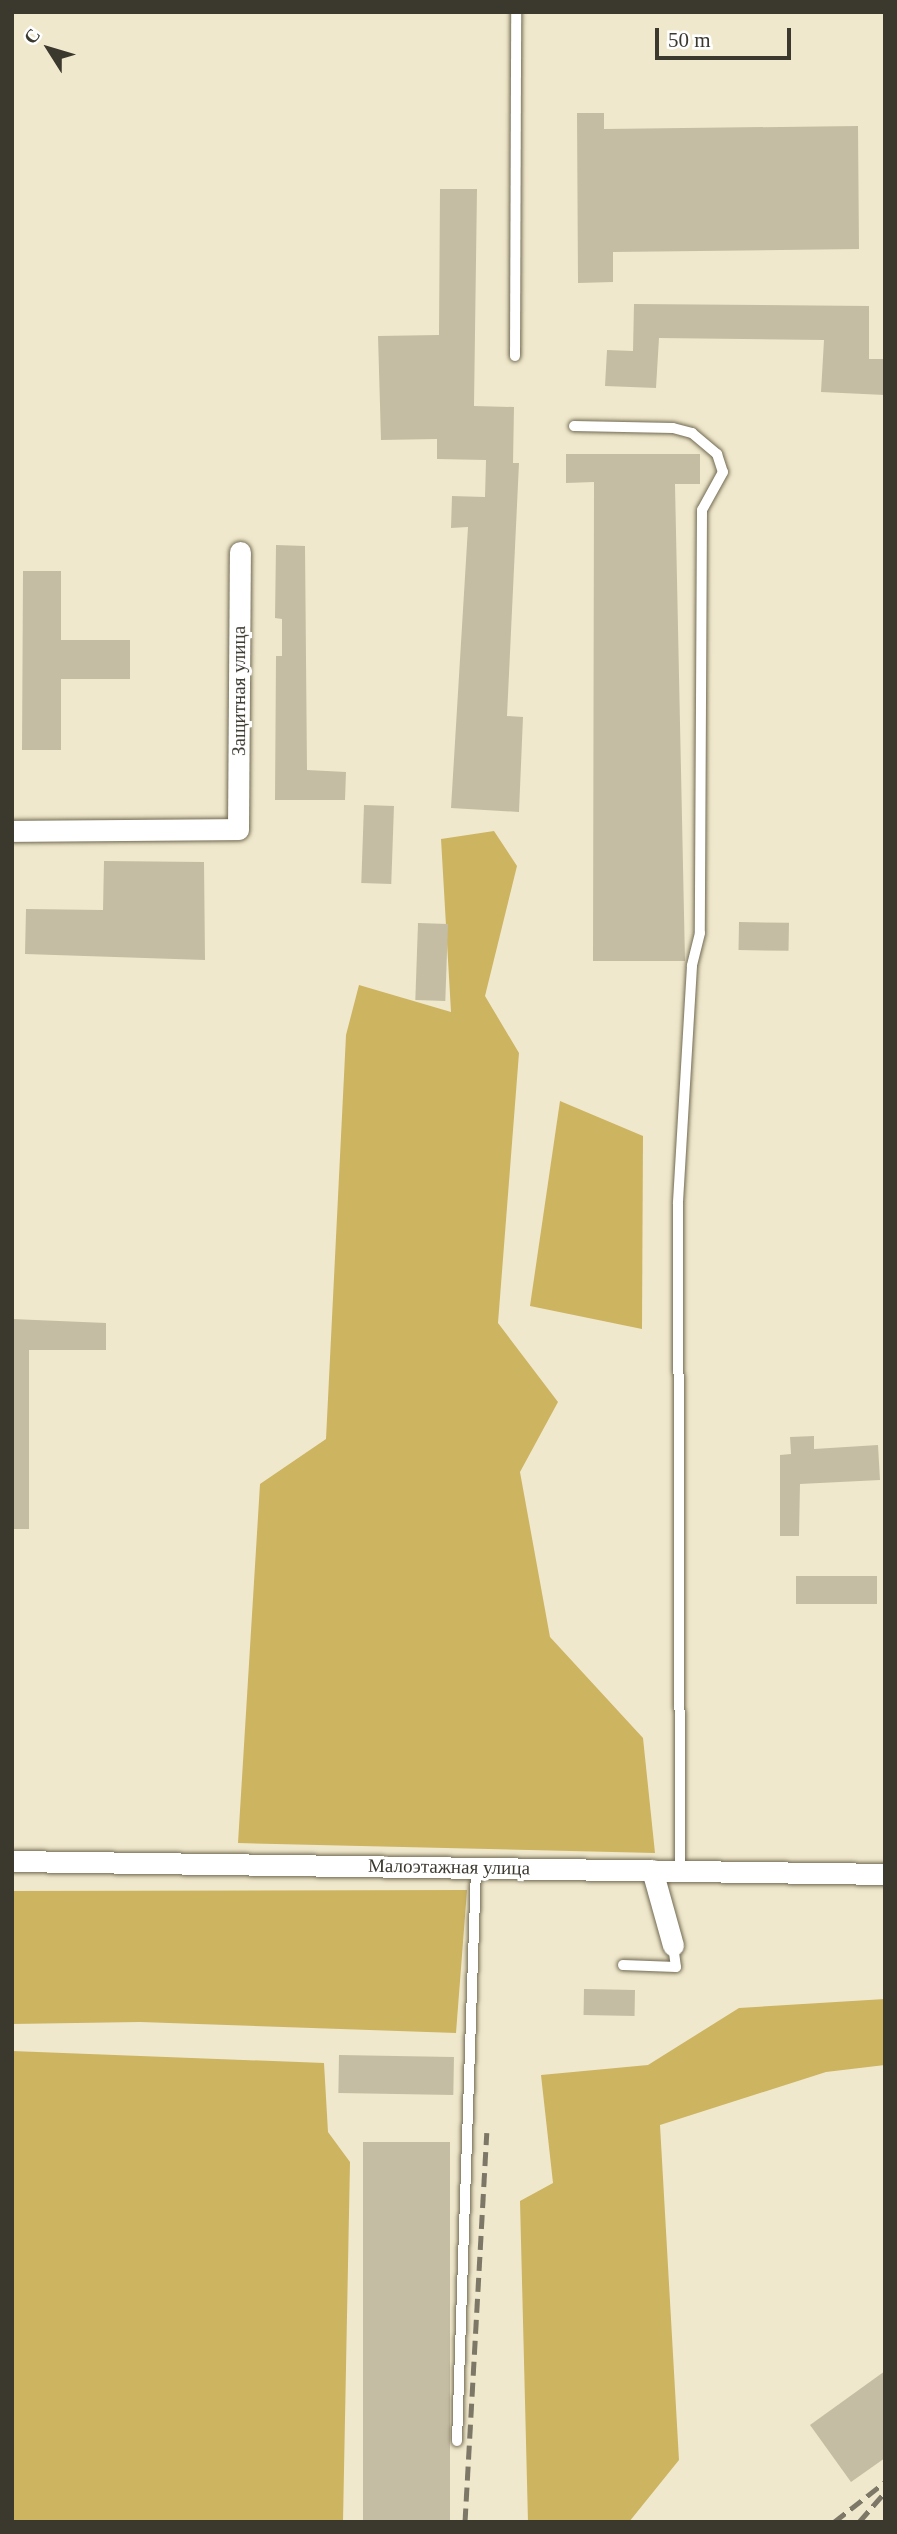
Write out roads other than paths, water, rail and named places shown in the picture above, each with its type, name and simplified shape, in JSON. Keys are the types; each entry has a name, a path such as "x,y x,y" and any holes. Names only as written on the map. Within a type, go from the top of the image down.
{"street":[{"name":"Защитная улица","path":"12,831 237,830 240,552"},
{"name":"Малоэтажная улица","path":"12,1861 885,1874"},
{"path":"652,1870 673,1945"}],"lane":[{"path":"514,356 516,12"},
{"path":"573,426 673,428 692,433 717,454 723,472 702,510 696,894 700,933 692,966 678,1204 680,1870"},
{"path":"457,2441 476,1867"},
{"path":"623,1965 676,1966 673,1945"}],"railway":[{"path":"465,2522 487,2133"},
{"path":"834,2522 885,2482"},
{"path":"859,2522 885,2492"}]}
